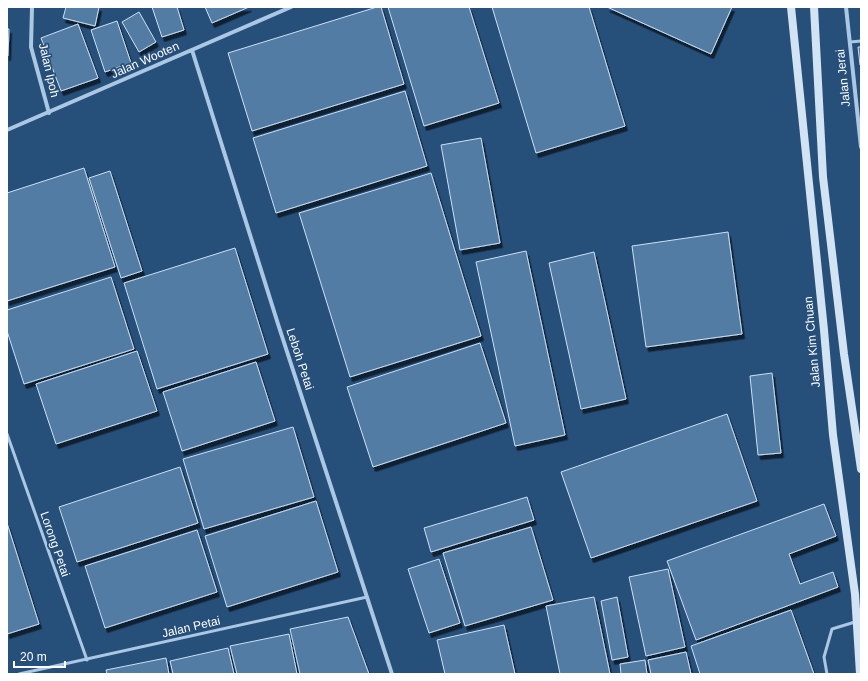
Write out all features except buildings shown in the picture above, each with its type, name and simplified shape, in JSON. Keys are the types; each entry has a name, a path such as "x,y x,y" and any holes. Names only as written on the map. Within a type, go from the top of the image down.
{"main road":[{"name":"Jalan Kim Chuan","path":"791,7 824,330 833,435 858,593 855,622 860,674"},
{"path":"809,7 816,26"},
{"path":"814,7 823,177 844,354 861,469"}],"street":[{"name":"Jalan Ipoh","path":"32,7 31,47 49,113"},
{"path":"276,7 279,12"},
{"name":"Jalan Wooten","path":"7,130 291,7"},
{"name":"Jalan Jerai","path":"846,7 861,147"},
{"name":"Leboh Petai","path":"192,50 392,674"}],"lane":[{"path":"850,42 861,41"},
{"name":"Lorong Petai","path":"7,434 87,660"},
{"name":"Jalan Petai","path":"20,674 367,597"},
{"path":"827,674 824,656 832,629 855,622"}]}
